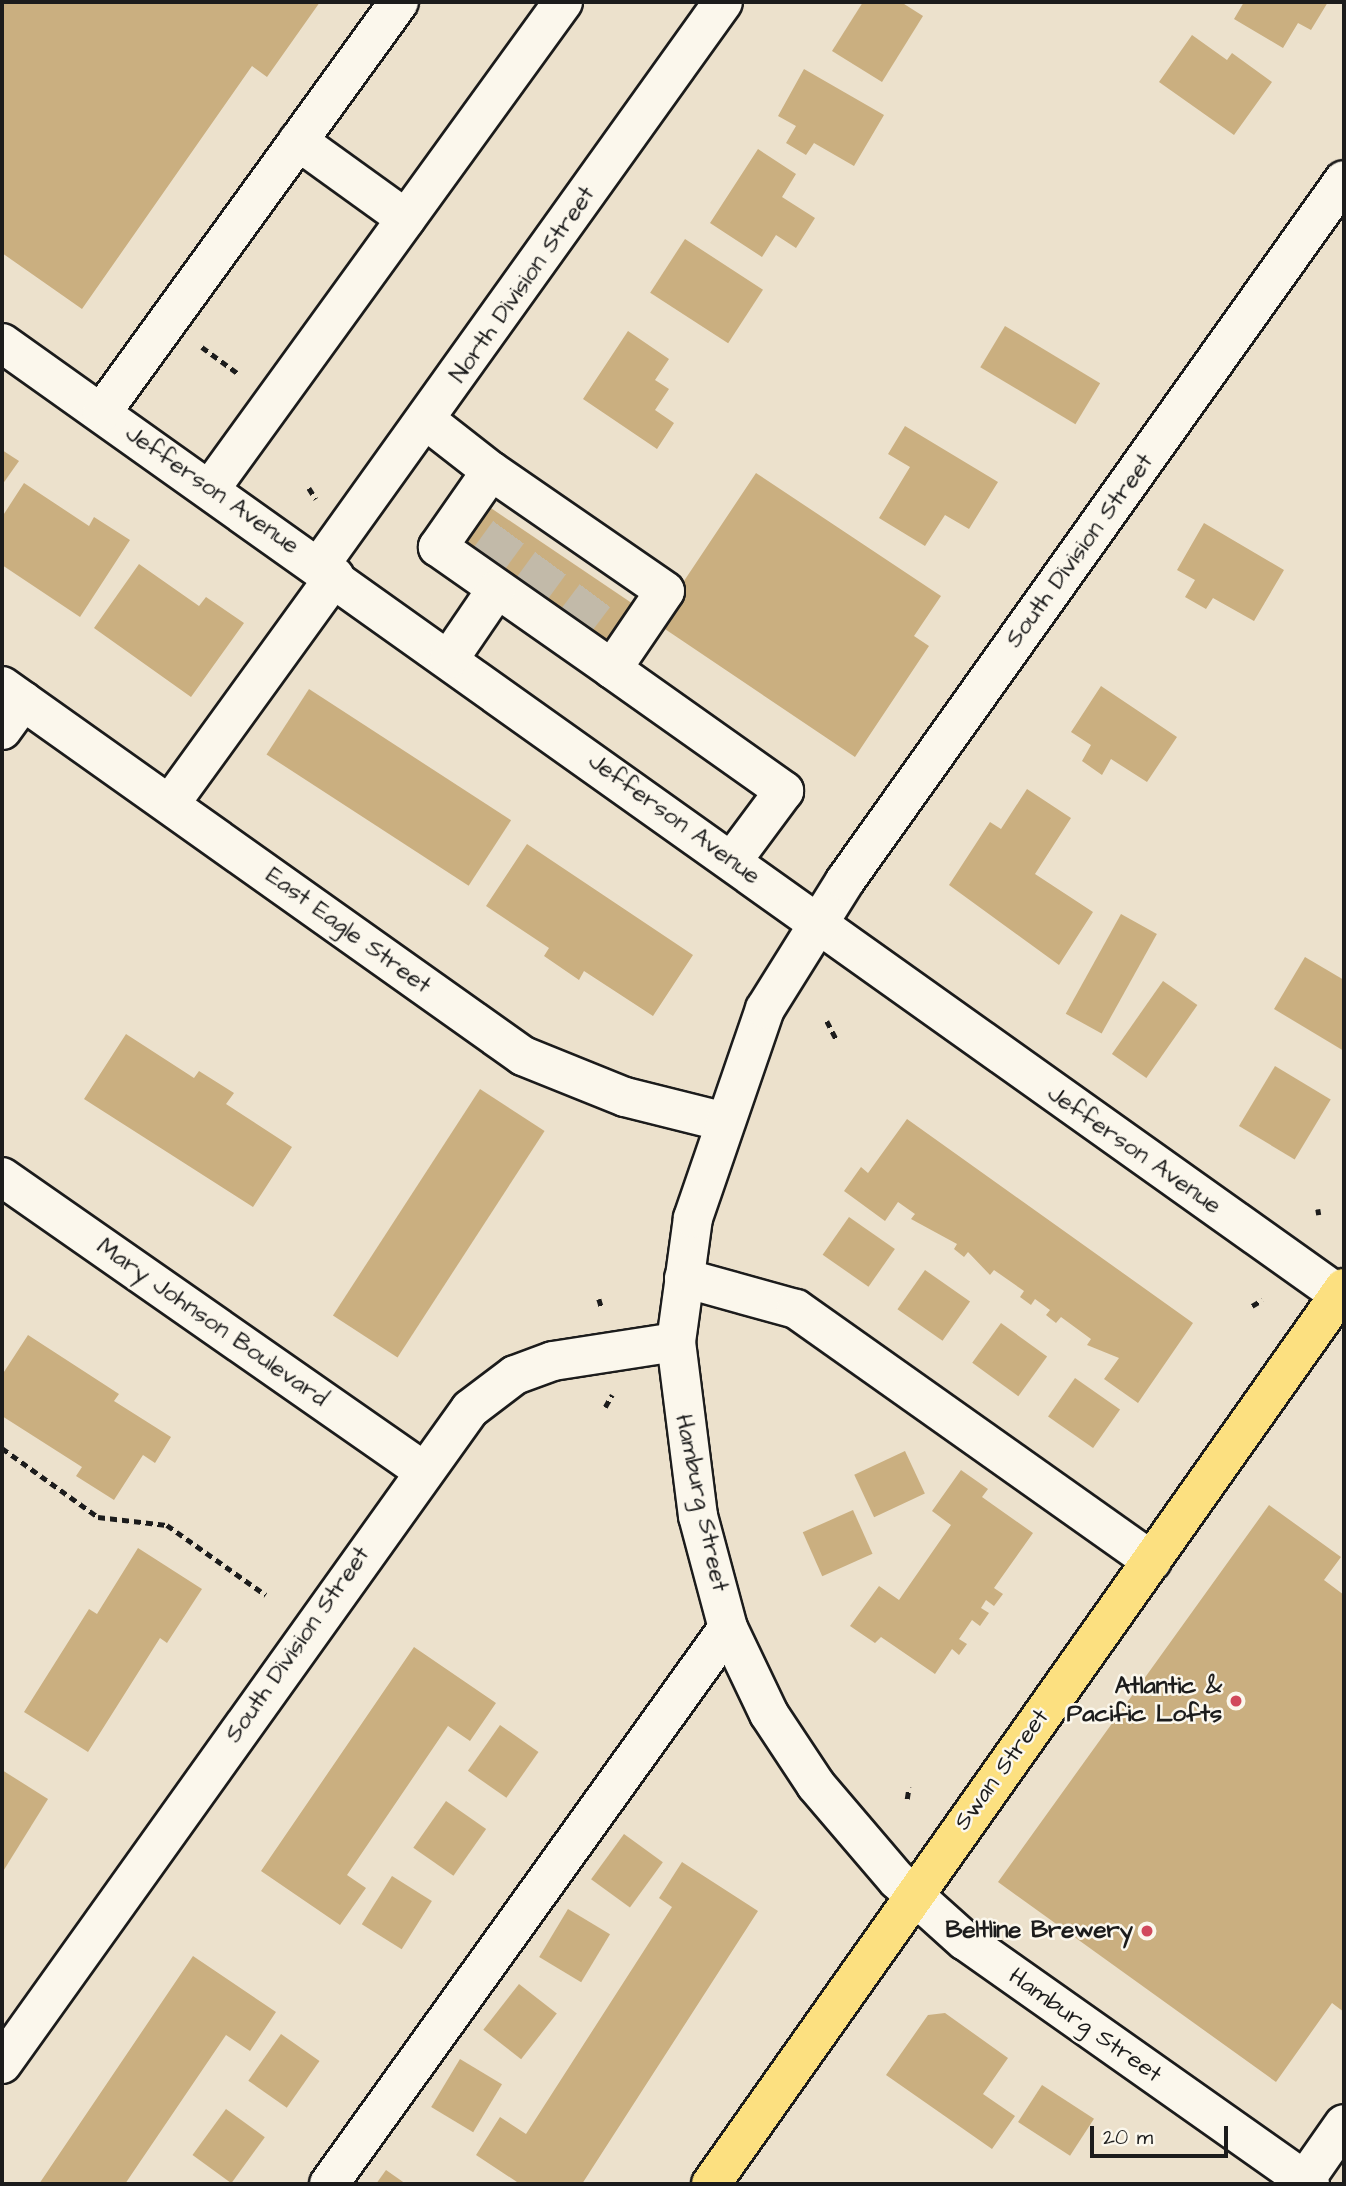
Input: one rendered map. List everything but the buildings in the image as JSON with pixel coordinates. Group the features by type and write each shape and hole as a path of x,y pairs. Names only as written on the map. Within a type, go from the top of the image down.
{"main road":[{"name":"Swan Street","path":"711,2184 912,1896 1343,1294"}],"street":[{"path":"102,412 399,2"},
{"path":"211,488 563,2"},
{"name":"North Division Street","path":"170,804 427,421 723,2"},
{"path":"298,141 406,219"},
{"name":"South Division Street","path":"817,923 1344,180"},
{"name":"Jefferson Avenue","path":"2,342 1343,1294"},
{"path":"427,421 491,471 524,511 612,573 665,591 612,669"},
{"path":"491,471 438,547 568,631 612,669 784,791 732,861"},
{"path":"449,659 501,586"},
{"name":"East Eagle Street","path":"9,706 170,804 523,1056 625,1097 721,1121"},
{"name":"Hamburg Street","path":"817,923 765,1009 721,1121 693,1218 684,1278 676,1342 698,1516 728,1628 769,1714 816,1786 912,1896 965,1941 1306,2183"},
{"name":"Mary Johnson Boulevard","path":"2,1177 422,1470"},
{"path":"684,1278 796,1308 1152,1561"},
{"name":"South Division Street","path":"2,2064 422,1470 471,1409 515,1375 553,1360 676,1342"},
{"path":"329,2184 728,1628"},
{"path":"1306,2183 1344,2124"}],"path":[{"path":"189,338 249,382"},
{"path":"828,1021 837,1041"},
{"path":"599,1299 603,1313"},
{"path":"1252,1306 1262,1300"},
{"path":"2,1448 98,1517 167,1525 266,1595"},
{"path":"908,1799 909,1787"}],"tunnel":[{"path":"486,563 516,522"},
{"path":"528,594 558,553"},
{"path":"572,626 603,585"}],"place":[{"name":"Atlantic & Pacific Lofts","path":"1236,1701"},
{"name":"Beltline Brewery","path":"1147,1931"}]}
